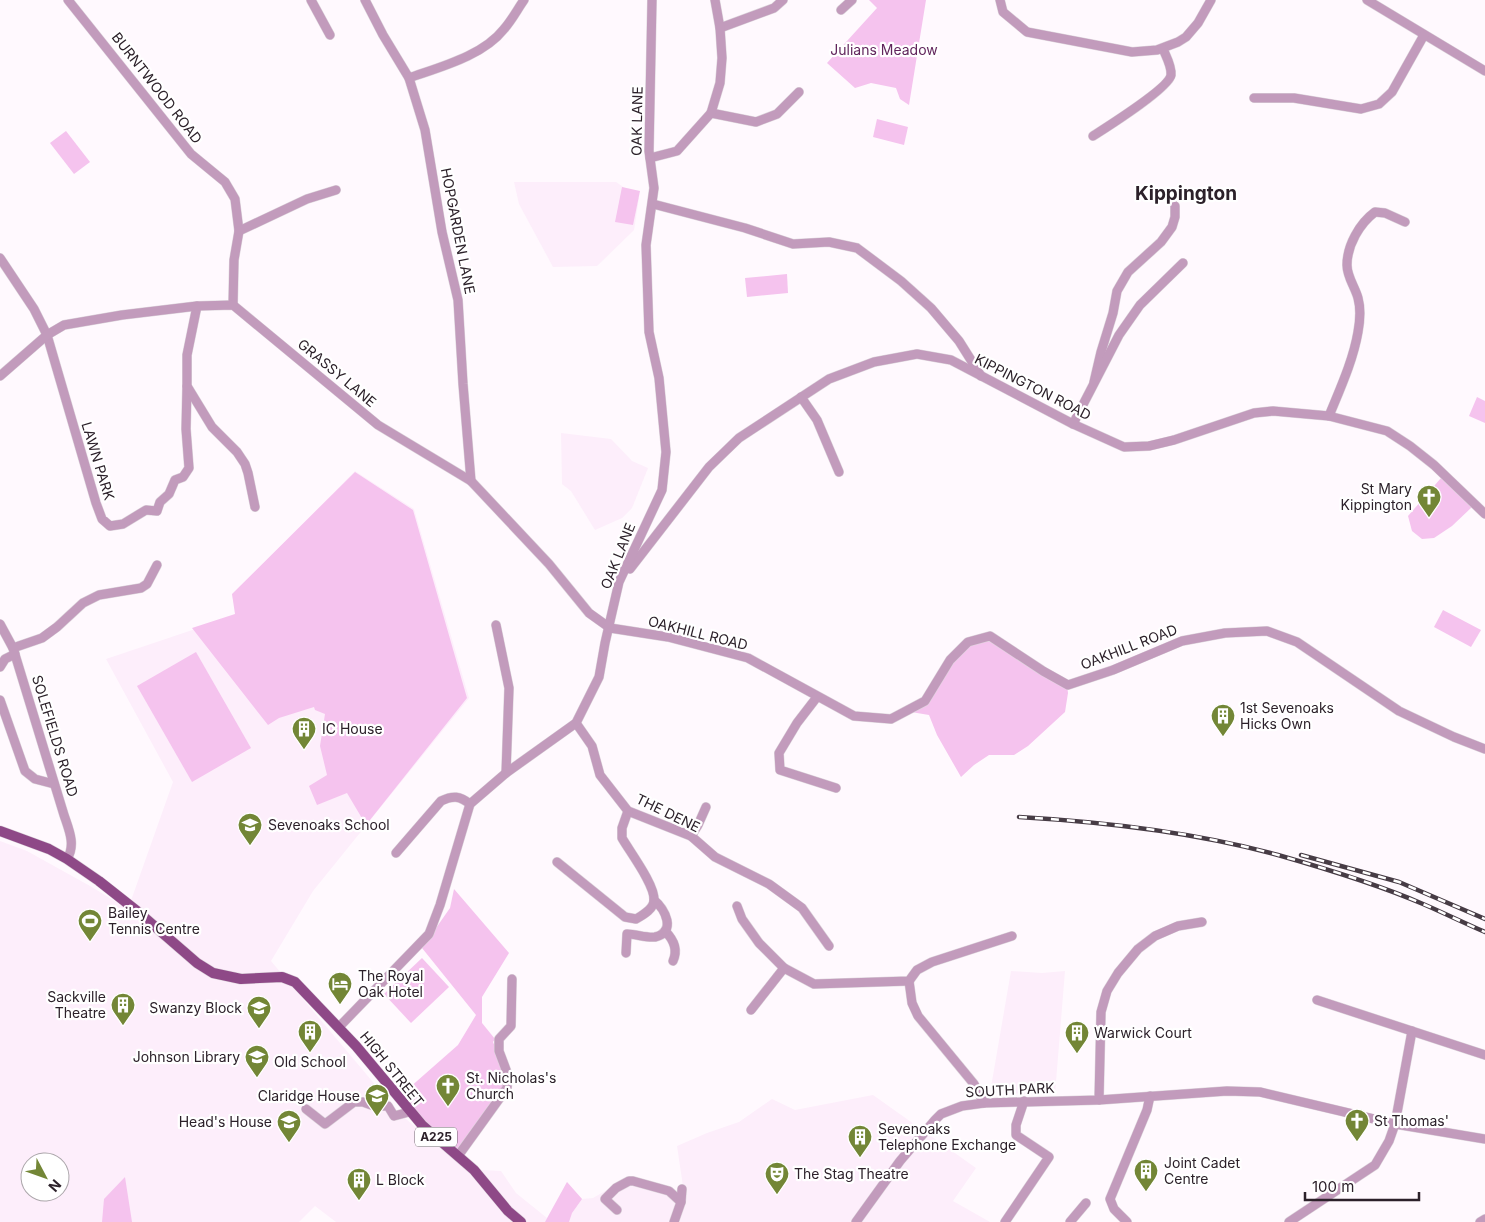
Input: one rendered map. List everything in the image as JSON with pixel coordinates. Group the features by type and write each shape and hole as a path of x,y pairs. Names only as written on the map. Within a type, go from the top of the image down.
{"main road":[{"name":"A225","path":"0,831 49,849 67,859"},
{"name":"HIGH STREET","path":"67,859 137,910 197,963 213,973 241,979 282,977 292,980 300,986 359,1049 409,1112 474,1170 508,1211 521,1222"}],"street":[{"name":"BURNTWOOD ROAD","path":"68,0 191,154 225,182 235,199 239,231 234,260 233,305"},
{"path":"311,0 330,35"},
{"name":"HOPGARDEN LANE","path":"366,0 383,35 409,78 425,130 442,232 458,300 472,481"},
{"path":"409,78 466,57 493,40 504,30 524,0"},
{"name":"OAK LANE","path":"470,804 506,773 576,723 599,677 619,582 662,490 666,452 659,378 649,332 646,244 654,188 650,158 652,0"},
{"path":"650,158 677,151 711,113 720,83 722,58 720,28 715,0"},
{"path":"720,28 774,8 783,0"},
{"path":"842,10 852,0"},
{"path":"1000,0 1004,12 1027,32 1132,52 1163,49 1178,42 1198,23 1211,0"},
{"path":"1366,0 1485,71"},
{"path":"1254,98 1294,98 1361,109 1379,104 1392,92 1424,35"},
{"path":"1093,136 1154,94 1167,82 1171,72 1163,49"},
{"path":"711,113 756,122 777,114 798,92"},
{"path":"239,231 307,198 336,190"},
{"path":"652,204 745,228 794,244 829,242 856,248 901,281 931,308 959,341 982,376"},
{"path":"1094,382 1100,352 1114,313 1117,291 1128,272 1161,242 1172,227 1175,217 1175,206"},
{"path":"1329,416 1348,370 1358,333 1360,313 1358,297 1347,266 1349,251 1364,220 1375,212 1385,213 1405,222"},
{"path":"0,258 34,309 47,335"},
{"path":"1072,424 1119,335 1140,305 1183,263"},
{"path":"0,376 47,335 64,325 197,306 233,305"},
{"name":"GRASSY LANE","path":"233,305 378,425 472,481 549,564 589,613 610,628"},
{"path":"197,306 187,355 187,386 212,427 237,452 245,464 255,507"},
{"name":"LAWN PARK","path":"47,335 96,503 102,519 110,526 123,524 146,510 157,511 160,502 169,494 175,480 183,477 189,468 186,429 187,386"},
{"name":"KIPPINGTON ROAD","path":"619,582 709,467 739,438 829,379 874,362 917,354 951,360 1072,424 1124,447 1149,446 1174,440 1254,413 1273,411 1329,416 1387,431 1434,465 1485,514"},
{"path":"801,397 817,420 839,472"},
{"path":"0,667 5,659 14,651 42,638 83,603 98,595 140,588 150,579 157,565"},
{"name":"SOLEFIELDS ROAD","path":"0,624 14,651 72,842 71,851 67,859"},
{"path":"496,624 509,688 506,773"},
{"name":"OAKHILL ROAD","path":"610,628 668,637 748,658 854,716 891,718 925,701 950,660 968,642 990,636 1042,671 1068,685 1113,670 1182,640 1225,633 1267,631 1297,642 1399,711 1454,737 1485,749"},
{"path":"817,697 796,723 780,753 780,770 836,788"},
{"path":"0,700 25,771 35,779 54,784"},
{"name":"THE DENE","path":"576,723 592,746 600,775 628,810 691,836 709,854 769,884 797,903 806,912 829,946"},
{"path":"339,1027 429,934 440,905 470,804 458,796 450,796 441,801 396,853"},
{"path":"557,862 625,917 636,919 646,913 654,900 651,886 622,838 622,828 628,810"},
{"path":"691,836 707,814"},
{"path":"565,869 572,860"},
{"path":"626,952 627,934 651,937 660,935 664,931 668,921 666,914 654,900"},
{"path":"737,906 742,919 759,944 784,968 814,984 909,981"},
{"path":"1099,1100 1101,1012 1107,991 1118,973 1138,949 1155,936 1178,926 1202,922"},
{"path":"664,931 674,943 675,950 672,962"},
{"path":"984,1103 974,1084 918,1016 912,1003 909,981 917,970 932,962 1012,936"},
{"path":"751,1010 784,968"},
{"path":"458,1156 507,1088 508,1075 498,1051 499,1040 511,1026 512,979"},
{"path":"1318,1000 1485,1055"},
{"path":"1289,1222 1375,1165 1389,1142 1395,1124 1412,1031"},
{"name":"SOUTH PARK","path":"856,1222 900,1162 941,1114 962,1106 984,1103 1099,1100 1227,1091 1260,1092 1395,1124 1485,1139"},
{"path":"1128,1222 1114,1209 1110,1198 1147,1110 1150,1096"},
{"path":"1005,1222 1049,1157 1016,1136 1016,1125 1024,1101"},
{"path":"306,1109 325,1124 354,1102 363,1102 374,1106 388,1106 394,1116 409,1112"},
{"path":"617,1210 605,1199 616,1188 629,1181 669,1191 681,1202"},
{"path":"674,1222 681,1202 682,1189"},
{"path":"1070,1222 1086,1203"},
{"path":"1480,1222 1485,1219"}],"shaded area":[{"path":"514,182 616,182 639,198 634,230 597,266 553,267 519,204"},
{"path":"561,433 611,439 632,461 648,468 632,508 622,518 595,530 571,491 562,484"},
{"name":"Sevenoaks School","path":"355,471 414,509 469,698 313,891 271,961 399,1113 465,1169 501,1171 516,1193 547,1218 567,1182 582,1199 593,1198 624,1180 684,1193 677,1146 739,1122 772,1099 795,1110 873,1095 976,1168 953,1201 990,1222 336,1222 315,1206 299,1222 0,1222 0,841 27,851 128,909 173,782 106,659 237,615 232,595"},
{"path":"1011,971 1042,973 1065,971 1055,1094 990,1093"}],"green space":[{"name":"Julians Meadow","path":"869,0 926,0 909,105 900,99 896,88 871,83 855,88 827,63 877,8"},
{"path":"877,119 908,127 904,145 873,137"},
{"path":"66,131 90,162 74,174 50,143"},
{"path":"622,187 640,191 633,225 615,222"},
{"path":"787,274 788,293 747,297 745,278"},
{"path":"1477,397 1485,401 1485,423 1469,416"},
{"path":"355,472 413,510 467,698 366,825 347,793 317,805 309,786 327,775 320,746 325,714 315,710 314,707 279,718 268,725 192,628 235,614 232,594"},
{"path":"1441,478 1472,507 1452,526 1434,538 1422,539 1412,531 1408,516"},
{"path":"1443,610 1481,630 1471,647 1434,627"},
{"path":"990,637 1067,685 1068,693 1065,712 1028,746 1014,755 989,755 961,777 937,735 929,715 911,712 966,643"},
{"path":"196,652 251,748 192,782 137,686"},
{"path":"454,889 509,953 482,997 482,1023 495,1039 493,1042 507,1075 505,1087 458,1151 422,1122 400,1096 458,1045 476,1015 422,948 450,908"},
{"path":"422,958 449,987 411,1023 384,994"},
{"path":"125,1177 132,1222 102,1222 104,1199"},
{"path":"567,1182 582,1199 572,1213 569,1222 545,1222"}],"railway":[{"path":"1019,817 1150,829 1246,847 1370,883 1485,932"},
{"path":"1301,855 1399,882 1485,919"}],"place":[{"name":"St Mary Kippington","path":"1429,518"},
{"name":"1st Sevenoaks Hicks Own","path":"1223,737"},
{"name":"IC House","path":"304,750"},
{"name":"Sevenoaks School","path":"250,846"},
{"name":"Bailey Tennis Centre","path":"90,942"},
{"name":"The Royal Oak Hotel","path":"340,1005"},
{"name":"Sackville Theatre","path":"123,1026"},
{"name":"Swanzy Block","path":"259,1029"},
{"name":"Old School","path":"310,1053"},
{"name":"Warwick Court","path":"1077,1054"},
{"name":"Johnson Library","path":"257,1078"},
{"name":"St. Nicholas's Church","path":"448,1107"},
{"name":"Claridge House","path":"377,1117"},
{"name":"St Thomas'","path":"1357,1142"},
{"name":"Head's House","path":"289,1143"},
{"name":"Sevenoaks Telephone Exchange","path":"860,1158"},
{"name":"Joint Cadet Centre","path":"1146,1192"},
{"name":"The Stag Theatre","path":"777,1195"},
{"name":"L Block","path":"359,1201"}],"district":[{"name":"Kippington","path":"1186,193"}]}
